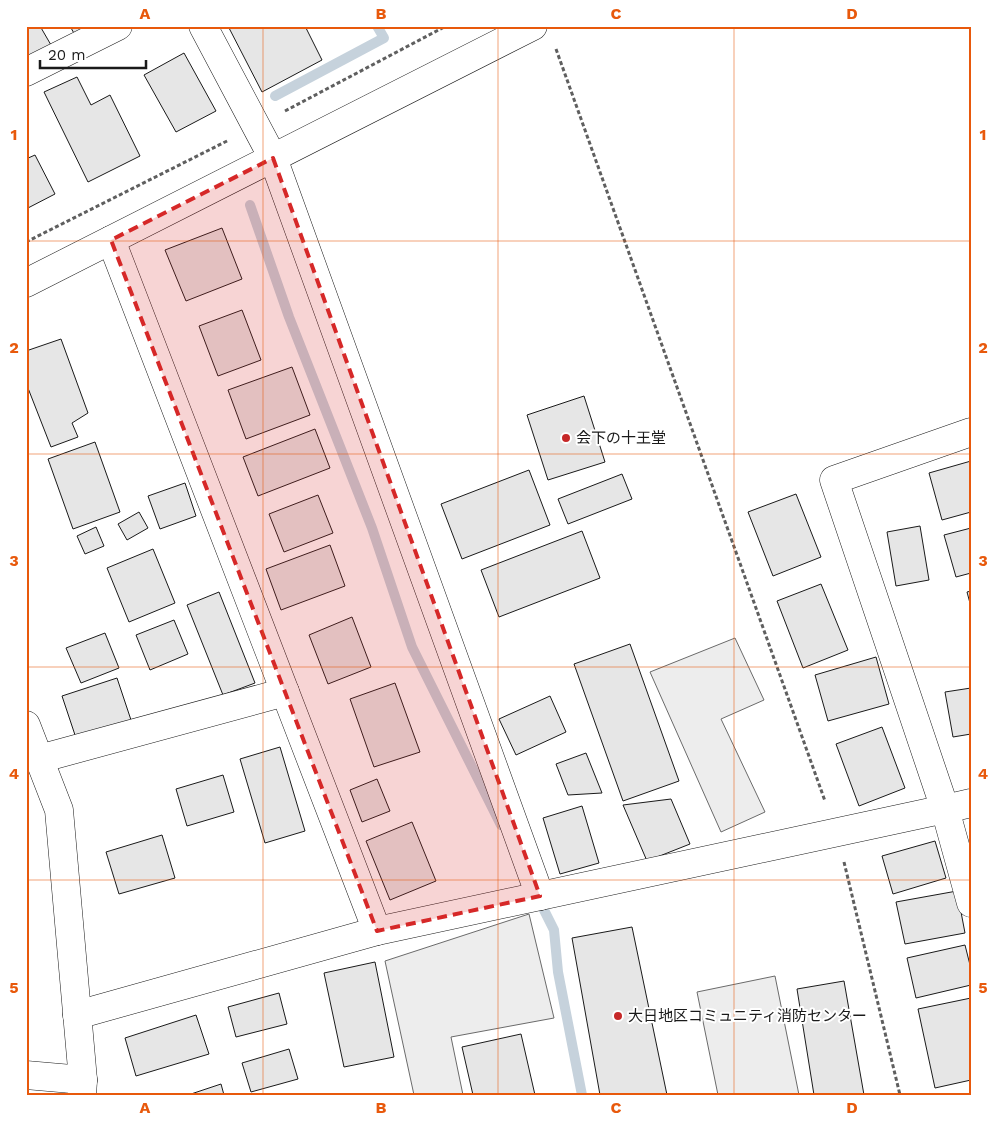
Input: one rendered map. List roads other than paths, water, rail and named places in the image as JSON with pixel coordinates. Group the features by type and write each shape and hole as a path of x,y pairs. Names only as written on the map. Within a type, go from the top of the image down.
{"street":[{"path":"26,72 118,26"},
{"path":"203,26 272,158 540,896"},
{"path":"26,283 533,26"},
{"path":"111,240 377,931"},
{"path":"971,432 834,480 958,806 971,903"},
{"path":"39,759 285,692"},
{"path":"26,725 59,810 82,1088 26,1075"},
{"path":"77,1015 377,931 958,806"}],"waterway":[{"path":"275,96 384,38 377,26"},
{"path":"250,205 289,317 372,528 412,647 501,825"},
{"path":"538,898 554,930 558,972 582,1095"}],"place":[{"name":"会下の十王堂","path":"566,438"},
{"name":"大日地区コミュニティ消防センター","path":"618,1016"}]}
